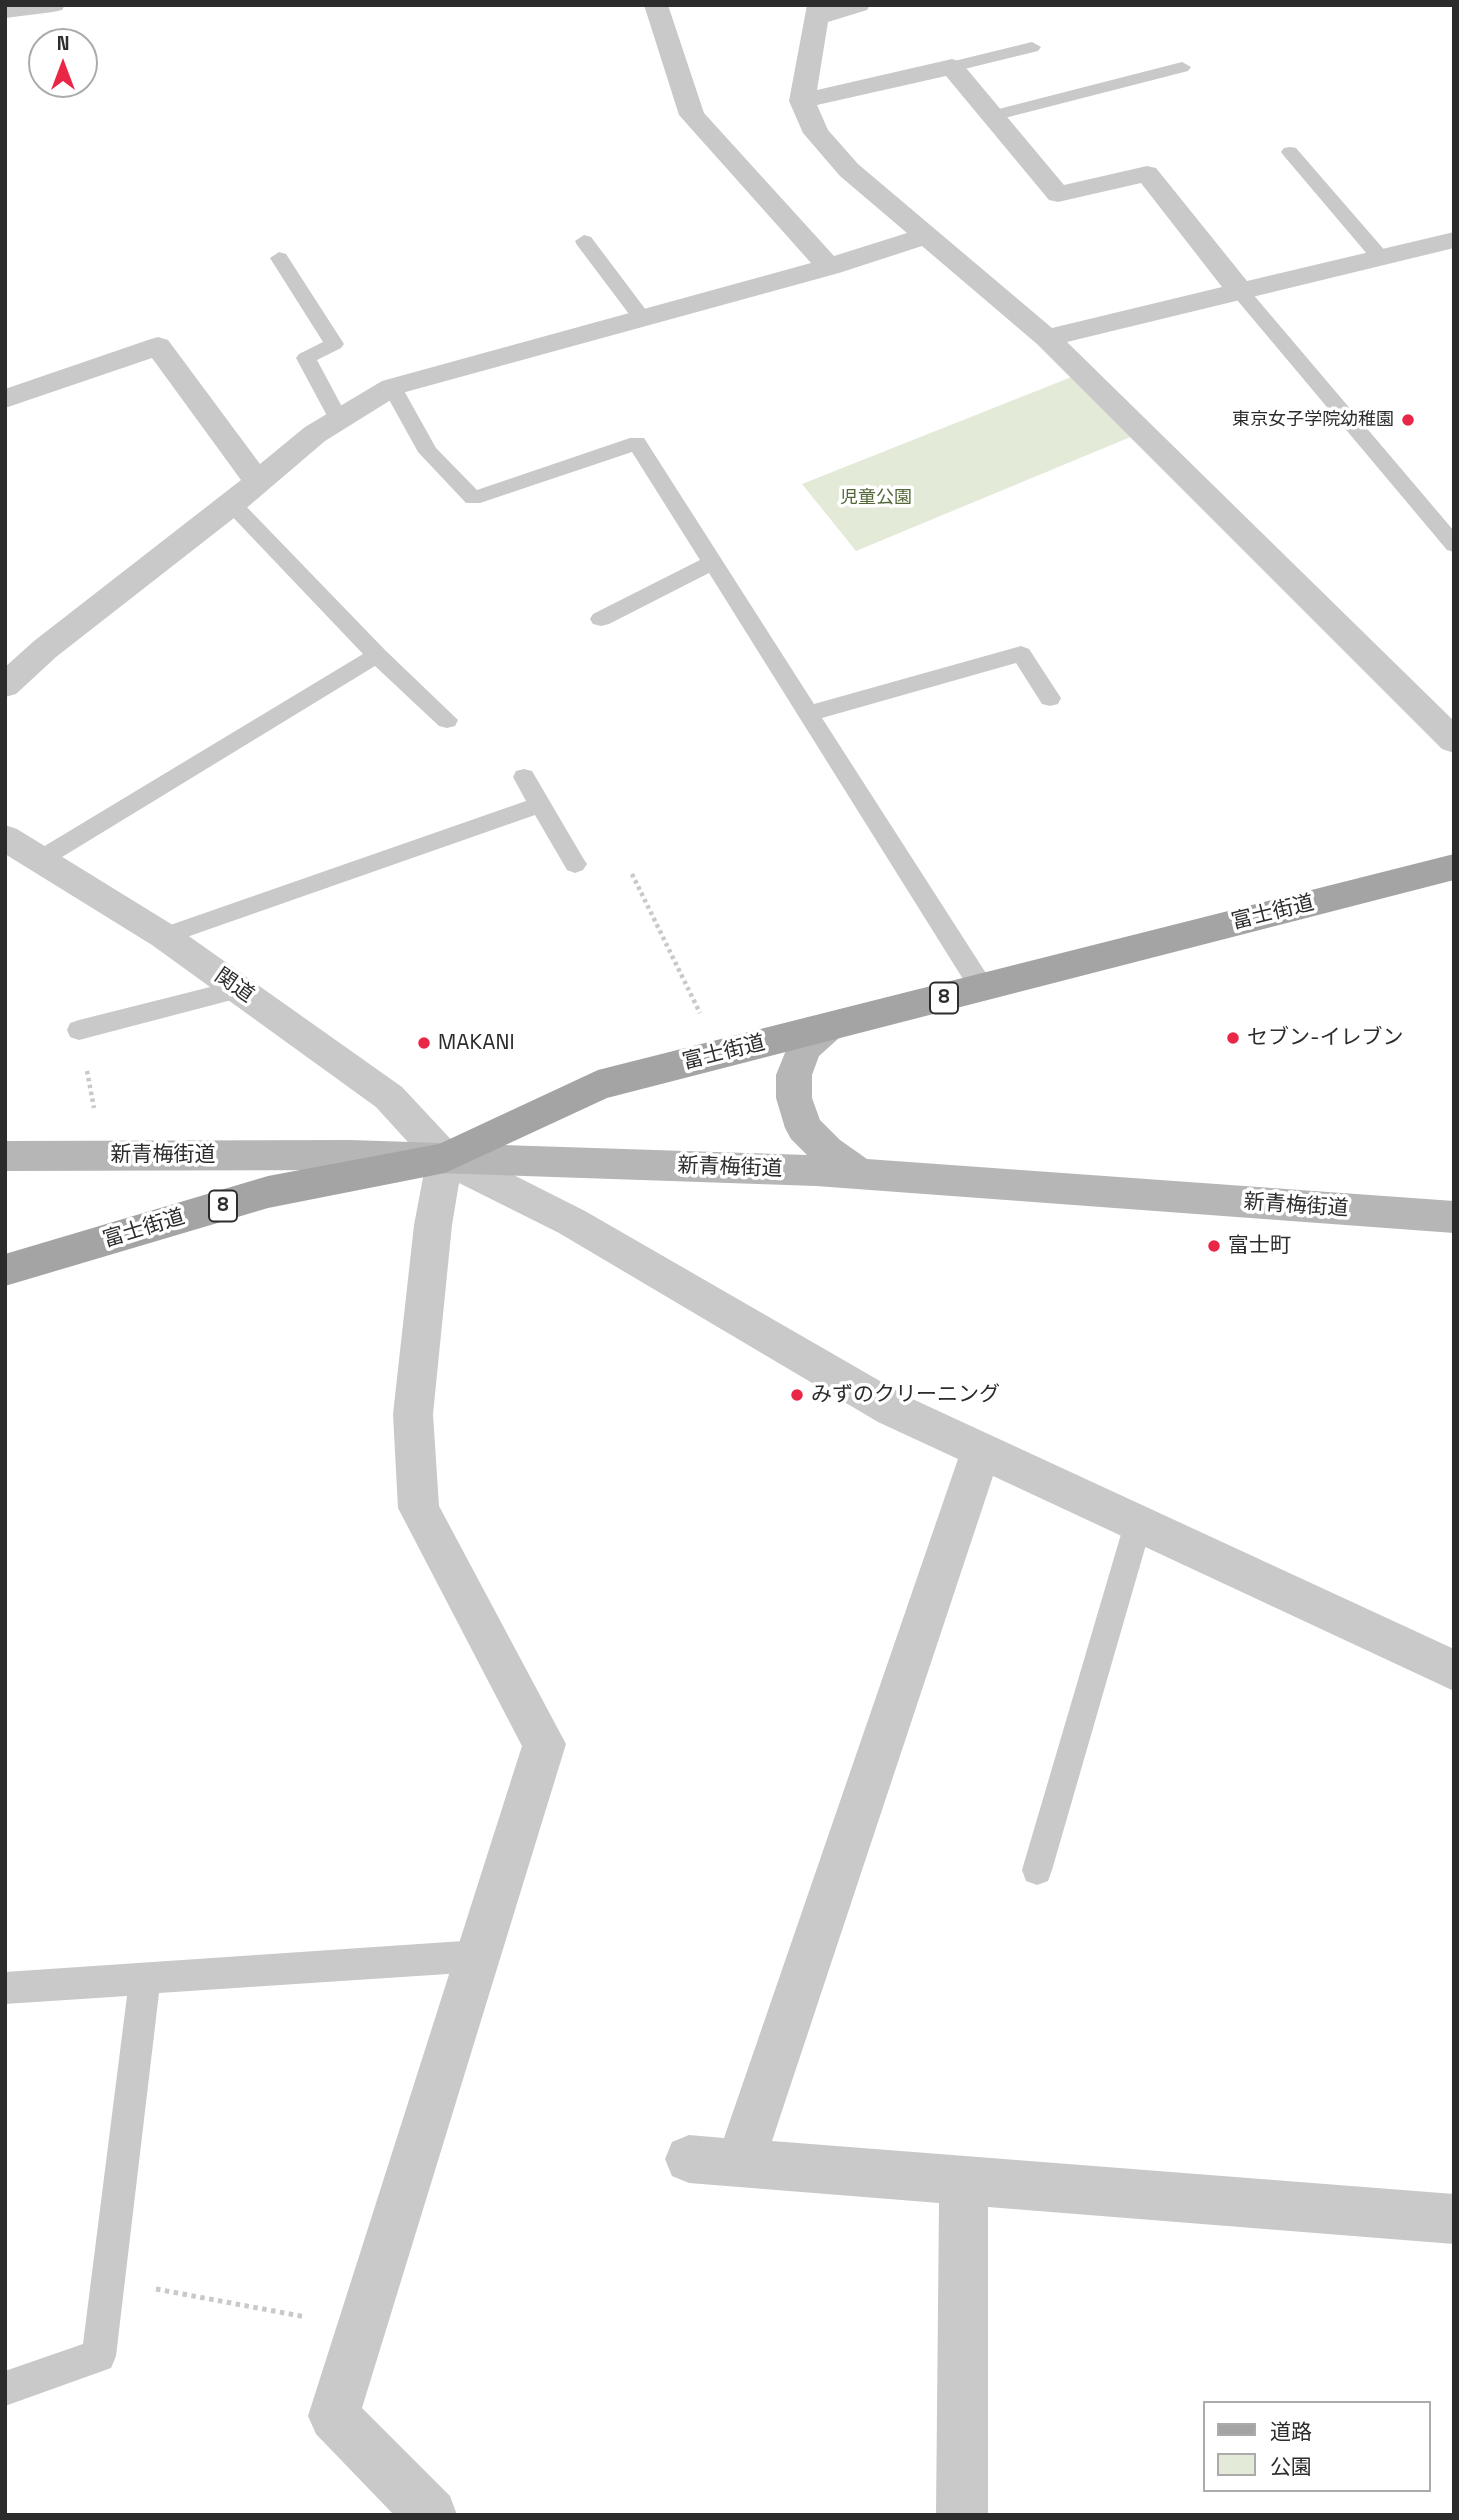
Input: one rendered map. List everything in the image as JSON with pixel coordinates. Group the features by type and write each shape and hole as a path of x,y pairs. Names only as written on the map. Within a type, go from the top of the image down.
{"main road":[{"name":"富士街道","path":"5,1270 268,1192 445,1158 598,1085 1454,867"},
{"path":"826,1028 804,1048 794,1075 794,1098 804,1128 827,1151 859,1174"},
{"name":"新青梅街道","path":"5,1156 350,1154 859,1174 1454,1217"}],"street":[{"path":"5,11 53,5"},
{"path":"656,5 692,115 829,267"},
{"path":"859,5 818,12 802,101 816,133 849,170 924,237 1046,338 1454,741"},
{"path":"802,101 952,68 1058,194 1147,174 1239,290"},
{"path":"5,686 45,649 232,504 315,434 392,387 829,267 924,237"},
{"path":"1046,338 1454,240"},
{"path":"5,399 158,346 258,482"},
{"name":"関道","path":"5,838 164,936 389,1097 445,1158"},
{"path":"431,2515 334,2416 544,1744 419,1508 413,1414 433,1226 445,1158 572,1222 892,1409 1454,1671"},
{"path":"740,2163 981,1450"},
{"path":"689,2159 1454,2219"},
{"path":"962,2515 964,2179"}],"lane":[{"path":"952,68 1032,47"},
{"path":"992,116 1182,67"},
{"path":"1290,152 1380,257"},
{"path":"584,241 642,318"},
{"path":"279,258 334,344 306,358 339,420"},
{"path":"1239,290 1454,545"},
{"path":"392,387 428,452 473,498 636,443 982,988"},
{"path":"232,504 377,655 447,720"},
{"path":"601,619 712,563"},
{"path":"807,714 1021,654 1050,698"},
{"path":"41,859 377,655"},
{"path":"524,777 575,864"},
{"path":"164,936 539,805"},
{"path":"79,1030 238,989"},
{"path":"1037,1870 1138,1524"},
{"path":"5,1988 478,1955"},
{"path":"5,2389 99,2357 145,1979"}],"path":[{"path":"632,874 720,1055"},
{"path":"108,2280 362,2327"}],"green space":[{"name":"児童公園","path":"1074,376 1133,436 856,551 802,484"}],"place":[{"name":"東京女子学院幼稚園","path":"1408,420"},
{"name":"セブン-イレブン","path":"1233,1038"},
{"name":"MAKANI","path":"424,1043"},
{"name":"富士町","path":"1214,1246"},
{"name":"みずのクリーニング","path":"797,1395"}]}
